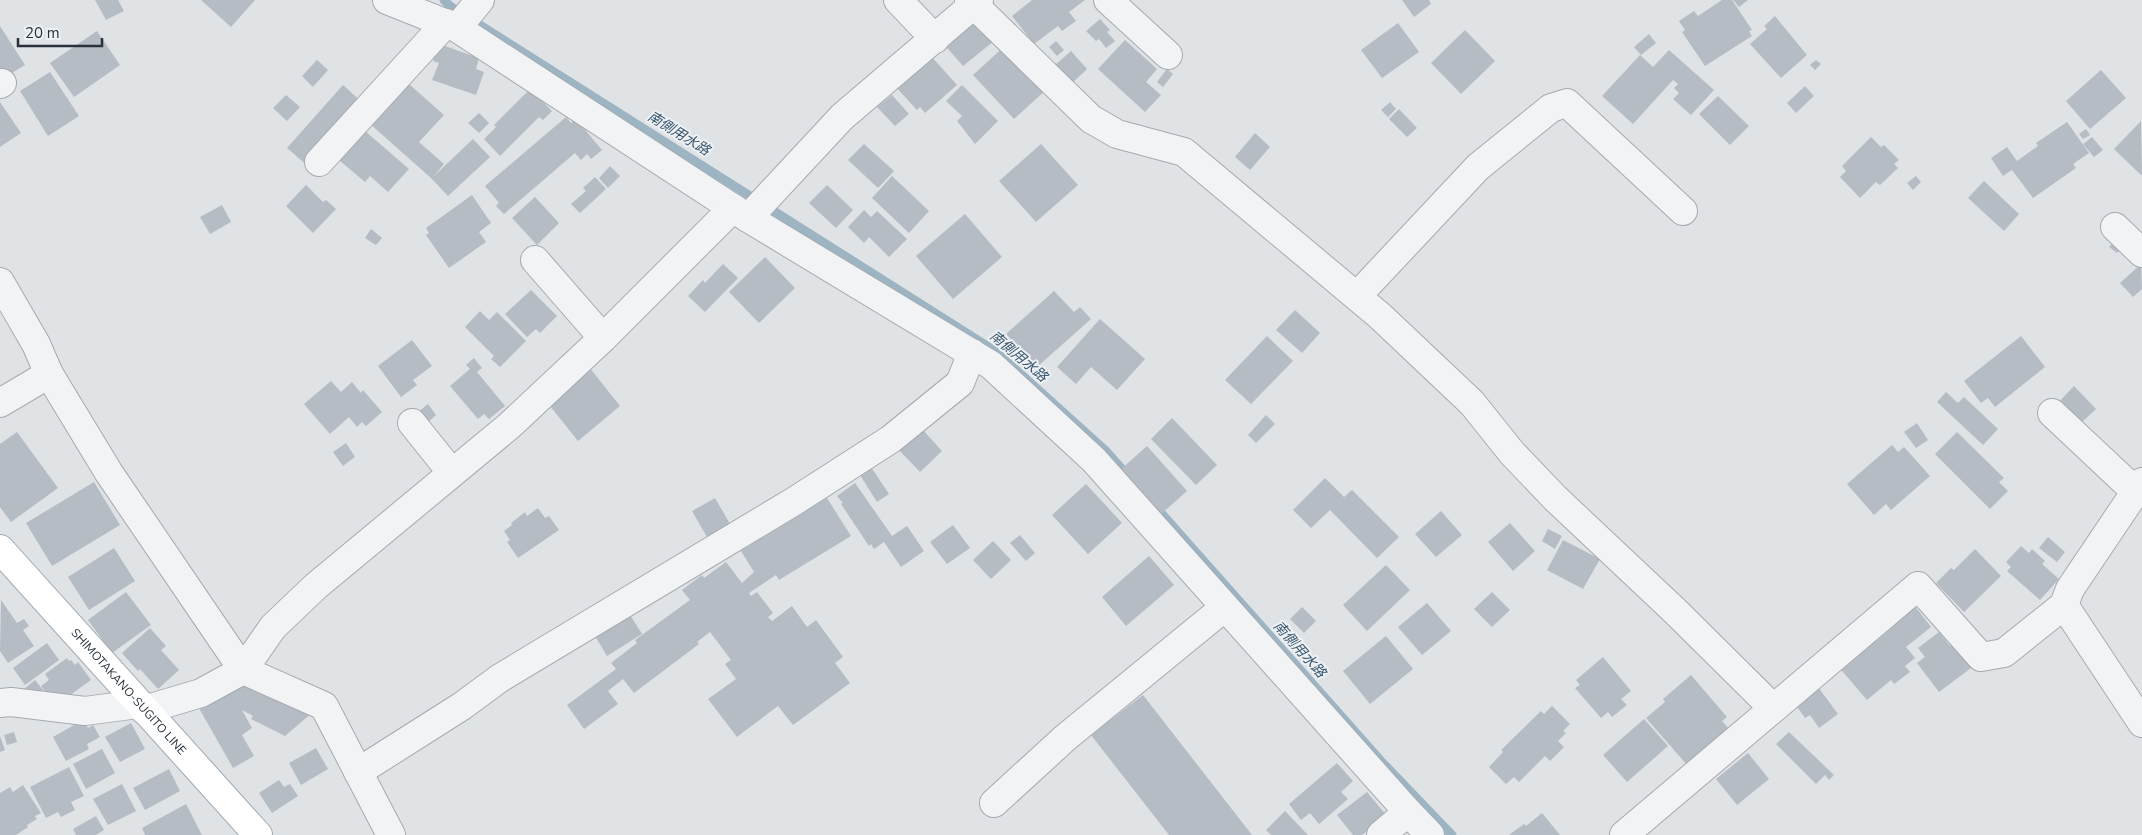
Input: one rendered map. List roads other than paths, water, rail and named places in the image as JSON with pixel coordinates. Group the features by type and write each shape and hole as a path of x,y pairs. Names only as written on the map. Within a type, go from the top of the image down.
{"main road":[{"name":"SHIMOTAKANO-SUGITO LINE","path":"0,549 258,835"}],"street":[{"path":"387,0 452,25 740,213 991,364 1094,460 1430,835"},
{"path":"319,162 452,25 480,0"},
{"path":"898,0 935,39"},
{"path":"1108,0 1168,55"},
{"path":"0,703 11,702 85,711 141,707 201,693 244,670 273,627 309,593 509,426 842,117 935,39 974,1 1091,119 1117,134 1184,152 1357,296 1472,403 1512,453 1555,498 1674,610 1773,708"},
{"path":"1357,296 1478,167 1552,108 1566,103 1683,211"},
{"path":"2115,227 2142,253"},
{"path":"535,260 603,338"},
{"path":"0,282 36,344 49,374 109,473 244,670 324,706 391,835"},
{"path":"358,772 462,706 500,678 794,502 891,439 960,383 972,353"},
{"path":"0,403 49,374"},
{"path":"1624,835 1918,586 1982,657 2004,653 2064,605 2070,589 2138,487 2052,413"},
{"path":"412,423 452,473"},
{"path":"2064,605 2132,688 2142,723"},
{"path":"994,803 1066,738 1225,607"},
{"path":"1381,835 1408,812"}],"waterway":[{"name":"南側用水路","path":"444,0 450,6 995,351 1105,450 1129,477"},
{"name":"南側用水路","path":"1154,505 1381,761 1452,835"}]}
